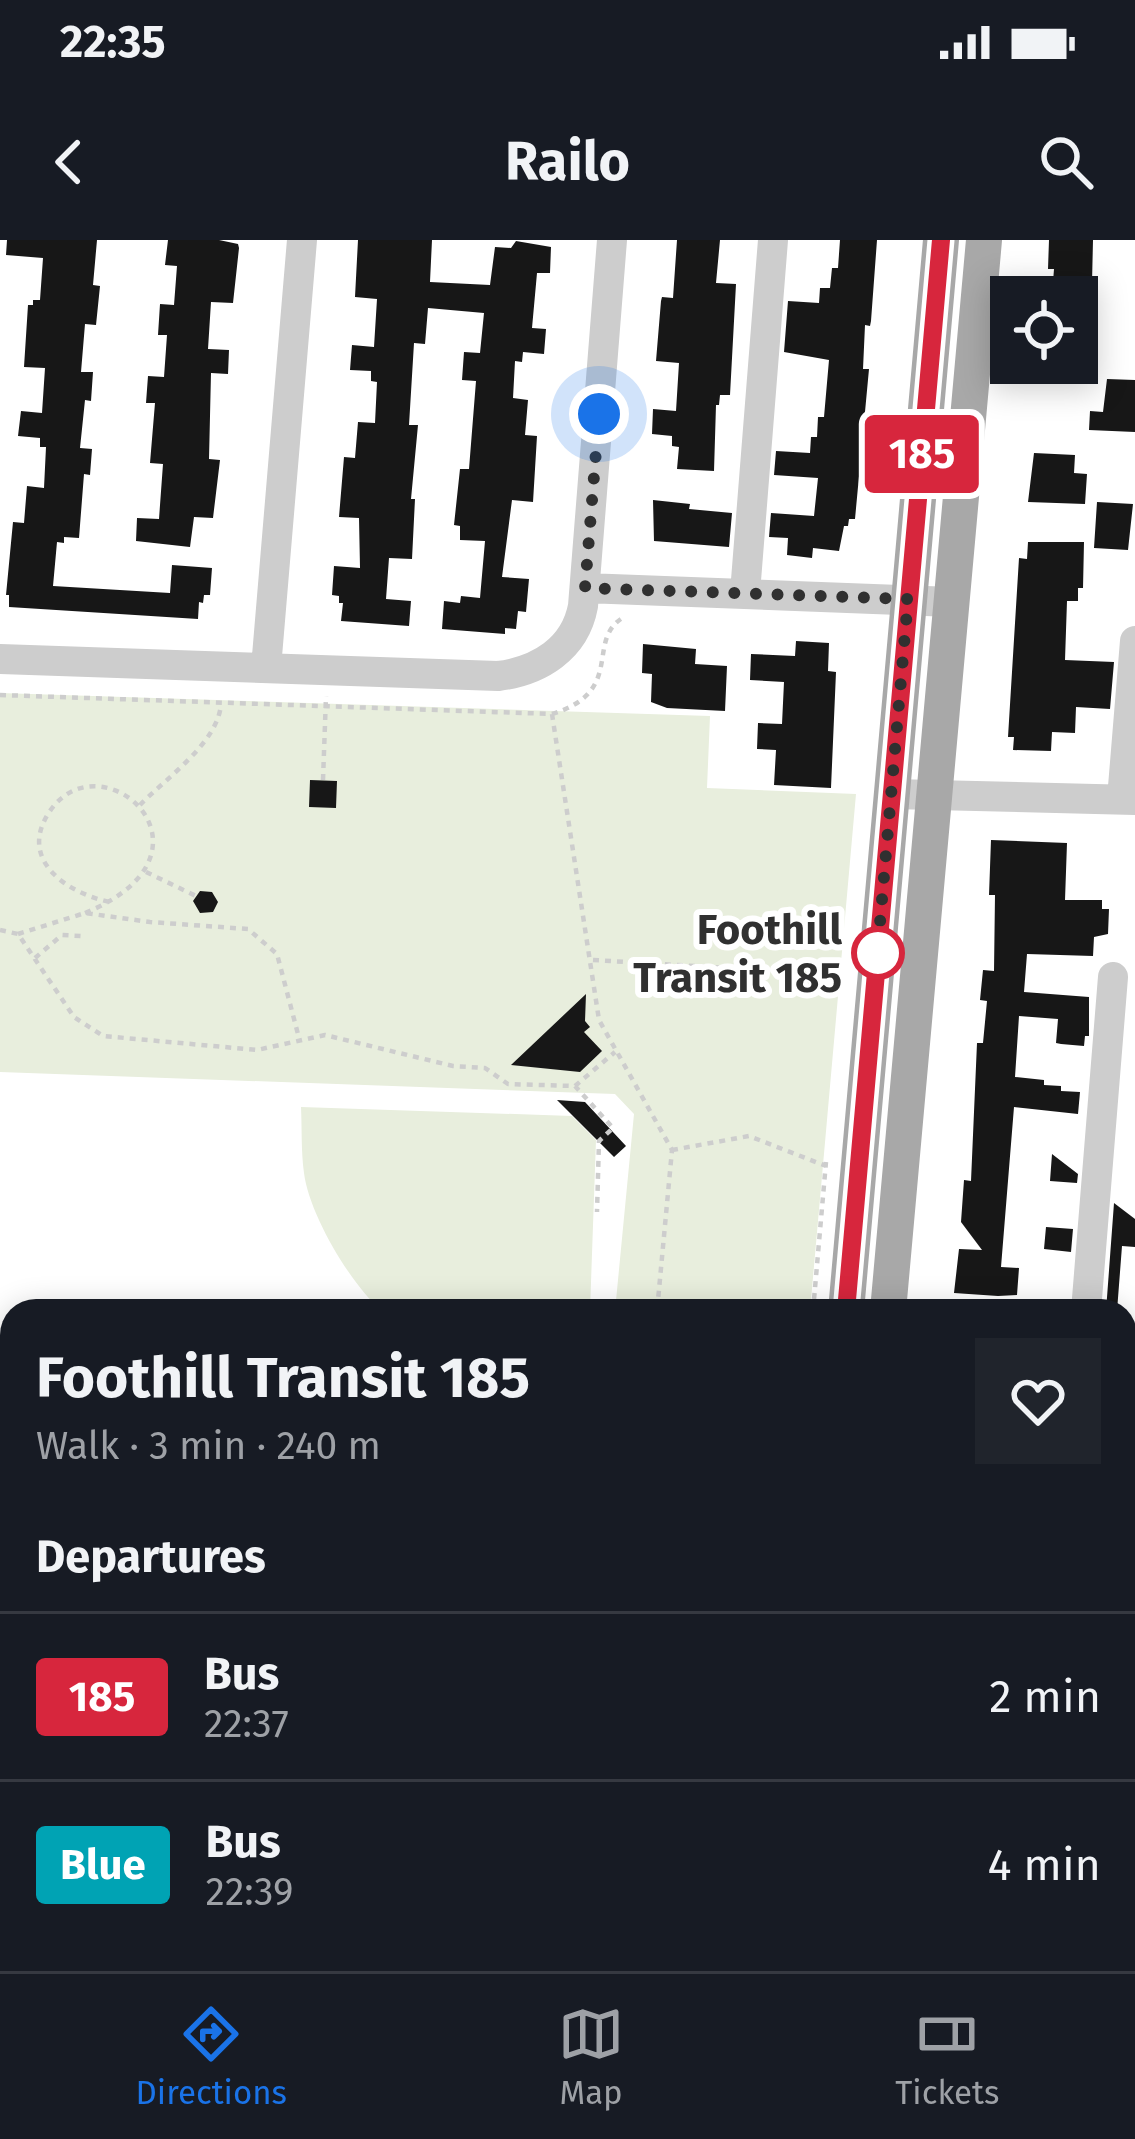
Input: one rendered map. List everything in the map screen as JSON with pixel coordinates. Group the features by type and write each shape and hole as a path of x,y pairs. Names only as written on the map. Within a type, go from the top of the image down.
{"main road":[{"path":"847,1299 941,240"},
{"path":"889,1299 984,240"}],"street":[{"path":"266,668 302,240"},
{"path":"0,659 497,676 529,669 555,655 574,634 585,588 612,240"},
{"path":"745,593 773,240"},
{"path":"585,588 952,602"},
{"path":"892,794 1128,800 1135,641"},
{"path":"1087,1299 1113,976"}],"path":[{"path":"0,695 552,714 576,705 594,688 603,668 608,632 614,623 633,616"},
{"path":"322,780 328,670"},
{"path":"140,805 205,739 218,718 220,703"},
{"path":"552,714 599,1020 672,1150 658,1299"},
{"path":"0,930 18,934 85,913 110,902 146,872 152,827 140,805 112,790 86,788 60,800 40,831 43,858 62,884 81,896 110,902"},
{"path":"146,872 196,896"},
{"path":"85,913 248,929 277,955 299,1039"},
{"path":"18,934 74,1017 103,1036 257,1050 325,1035 452,1066 485,1068 508,1084 574,1086 615,1052"},
{"path":"35,958 62,935 81,936"},
{"path":"593,960 844,974 845,957"},
{"path":"574,1086 613,1128 599,1141 597,1212"},
{"path":"672,1150 749,1136 826,1166"},
{"path":"814,1299 828,1145"}],"green space":[{"path":"0,693 710,716 707,788 856,794 811,1299 616,1299 634,1114 615,1094 0,1072"},
{"path":"301,1107 572,1116 596,1140 590,1299 370,1299 323,1228 304,1173"}],"building":[{"path":"7,240 97,240 96,325 85,324 81,372 93,372 80,448 92,449 90,475 84,474 79,538 64,537 64,543 57,542 53,586 170,593 172,565 212,568 210,595 199,602 198,619 9,607 13,522 24,523 27,486 44,488 46,447 40,447 40,438 18,436 21,411 42,413 45,368 24,367 28,305 40,300 43,258 6,255"},
{"path":"168,240 219,240 239,248 233,303 211,302 208,349 229,350 228,374 211,373 209,459 220,460 213,518 194,517 190,547 136,541 137,518 159,519 163,464 150,463 155,403 146,403 148,376 164,377 167,335 158,335 160,304 174,305 177,266 165,265"},
{"path":"358,240 432,240 430,282 490,285 495,247 511,248 516,241 551,247 550,273 537,273 532,328 546,329 544,354 523,352 522,362 515,361 513,398 528,400 525,435 537,436 533,502 512,500 502,577 529,579 526,612 518,611 516,629 505,628 505,634 442,629 444,601 480,598 485,541 460,540 460,526 454,525 460,469 469,469 476,381 462,380 464,352 480,353 484,313 428,308 425,344 414,343 409,425 418,425 411,499 415,499 412,559 389,558 386,599 411,601 409,626 341,621 343,603 332,595 334,566 360,568 359,518 339,517 344,457 355,458 358,422 375,423 377,382 371,381 371,371 350,370 352,345 374,347 377,299 355,297"},
{"path":"677,240 720,240 716,283 736,284 730,395 720,395 716,405 714,471 677,469 679,447 672,446 672,436 652,434 653,409 676,411 679,363 656,361 662,297 673,298"},
{"path":"840,240 877,240 871,321 870,326 865,325 863,369 869,369 855,519 844,526 839,551 813,548 812,558 787,555 788,538 769,537 771,513 814,516 818,478 774,475 776,451 810,453 818,417 824,417 829,360 784,352 788,301 819,303 820,288 830,288 832,268 838,268"},
{"path":"1049,240 1093,240 1092,276 1053,276 1054,269 1048,269"},
{"path":"1107,379 1135,380 1135,432 1089,430 1090,411 1103,412"},
{"path":"1034,453 1075,455 1074,473 1087,474 1085,504 1028,502"},
{"path":"653,500 732,513 729,547 654,541"},
{"path":"1097,502 1133,504 1128,550 1094,548"},
{"path":"1028,542 1084,542 1083,588 1078,588 1078,601 1067,601 1065,660 1114,662 1110,709 1076,707 1075,733 1052,732 1051,751 1013,750 1014,737 1008,737 1019,558 1027,559"},
{"path":"796,641 829,643 828,671 836,672 831,788 774,785 776,750 757,749 758,723 782,724 784,682 750,680 751,654 795,656"},
{"path":"643,644 696,649 695,664 727,666 725,711 667,708 651,702 652,674 642,673"},
{"path":"310,780 337,781 336,808 309,807"},
{"path":"991,840 1067,843 1065,900 1102,900 1102,909 1109,909 1108,934 1094,937 1093,956 1027,954 1024,992 1089,997 1089,1036 1084,1046 1056,1043 1058,1019 1019,1016 1015,1077 1080,1092 1078,1114 1014,1107 1001,1267 1019,1268 1017,1295 998,1296 954,1293 959,1249 982,1250 961,1222 964,1180 971,1181 977,1043 983,1043 987,1001 980,1000 983,970 994,971"},
{"path":"200,891 212,892 218,902 213,912 200,913 193,901"},
{"path":"586,994 585,1021 590,1027 584,1032 602,1051 580,1072 511,1065"},
{"path":"557,1100 585,1102 626,1146 614,1157"},
{"path":"1052,1154 1078,1174 1077,1183 1050,1181"},
{"path":"1114,1203 1135,1219 1135,1247 1122,1246 1118,1299 1107,1299"},
{"path":"1046,1227 1073,1229 1071,1252 1044,1249"}],"bus line":[{"name":"185","path":"847,1299 941,240"}],"place":[{"name":"Foothill Transit 185","path":"878,953"}],"route":[{"path":"599,414 585,588 908,599 876,969 878,953"}]}
